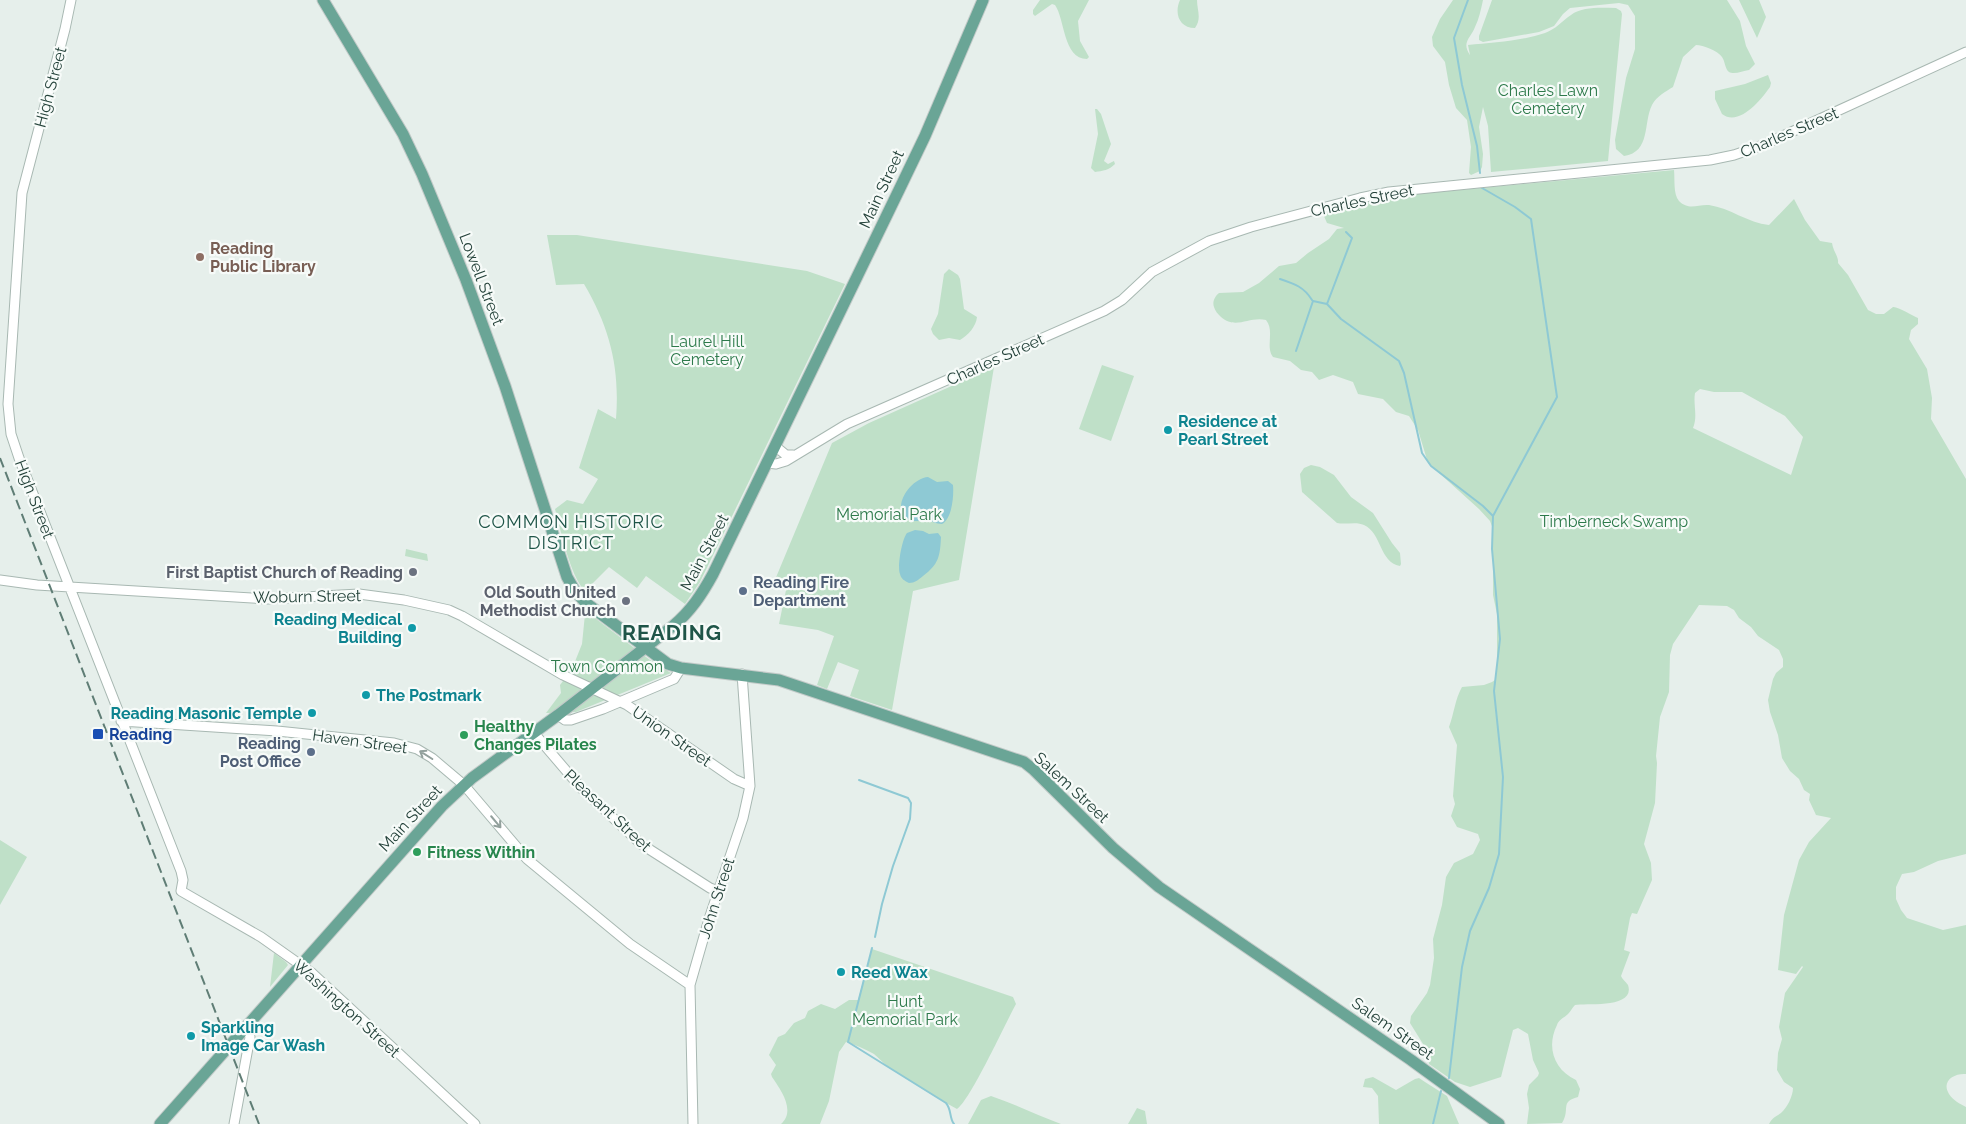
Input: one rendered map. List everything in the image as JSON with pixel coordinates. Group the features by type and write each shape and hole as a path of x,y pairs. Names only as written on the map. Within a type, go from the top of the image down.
{"main road":[{"name":"Lowell Street","path":"323,0 414,154 461,267 496,361 571,586"},
{"name":"Main Street","path":"160,1124 419,832 464,785 558,716 645,648 683,617 702,594 925,136 982,0"},
{"name":"Salem Street","path":"571,586 586,603 664,662 681,668 767,677 788,682 1024,762 1118,853 1159,887 1412,1060 1499,1124"}],"street":[{"name":"High Street","path":"72,0 22,193 8,399 10,425 16,452 182,873 181,891"},
{"name":"Charles Street","path":"767,463 776,464 859,418 1104,311 1122,300 1155,270 1220,237 1340,203 1389,192 1704,160 1734,155 1768,143 1966,52"},
{"path":"775,446 791,457"},
{"name":"Woburn Street","path":"0,580 30,585 274,599 359,594 404,600 455,612 558,672 592,689"},
{"path":"558,716 565,720 571,720 620,701 674,679 681,668"},
{"name":"John Street","path":"693,1124 690,985 718,891 743,818 750,786 742,674"},
{"name":"Union Street","path":"592,689 620,701 734,779 750,786"},
{"name":"Haven Street","path":"121,721 227,727 371,740 405,745 417,749 432,758 464,785 525,857 636,948 690,985"},
{"name":"Pleasant Street","path":"534,733 581,788 641,844 710,888 718,891"},
{"name":"Washington Street","path":"181,891 261,937 301,965 322,982 475,1124"},
{"path":"234,1124 249,1049 250,1037 247,1026"},
{"path":"236,1038 249,1049"}],"green space":[{"path":"1040,0 1089,0 1078,21 1080,41 1089,57 1087,59 1073,53 1055,5 1052,4 1035,16 1033,14 1033,10"},
{"path":"1180,0 1197,0 1199,17 1195,28 1185,25 1179,19 1178,5"},
{"name":"Charles Lawn Cemetery","path":"1453,0 1483,0 1478,21 1466,47 1470,55 1468,45 1536,36 1556,27 1581,10 1616,8 1621,11 1608,161 1491,172 1488,126 1483,107 1479,127 1483,154 1482,167 1480,171 1471,175 1469,173 1471,147 1467,120 1456,108 1445,62 1433,46 1432,37 1440,19"},
{"path":"1492,0 1727,0 1740,21 1746,46 1755,64 1749,70 1731,73 1728,71 1720,55 1710,49 1696,45 1683,57 1673,87 1659,97 1652,105 1645,136 1639,149 1624,156 1616,149 1615,140 1626,78 1635,49 1635,16 1628,5 1619,3 1570,8 1554,26 1539,32 1483,42 1479,40 1479,36"},
{"path":"1739,0 1759,0 1766,17 1757,38"},
{"path":"1768,75 1771,83 1770,87 1755,105 1742,115 1735,117 1722,114 1715,99 1715,91 1745,84"},
{"path":"1095,109 1101,114 1111,144 1104,161 1108,164 1114,161 1115,164 1106,170 1095,172 1091,168 1098,134"},
{"name":"Timberneck Swamp","path":"1674,170 1677,198 1686,206 1709,205 1761,224 1769,225 1794,199 1805,220 1820,241 1832,243 1838,263 1848,275 1868,310 1876,314 1884,314 1895,307 1918,318 1918,324 1911,330 1909,339 1927,369 1932,398 1931,419 1966,479 1966,854 1938,861 1914,872 1902,874 1896,887 1896,899 1907,918 1943,930 1966,925 1966,1074 1953,1076 1948,1082 1947,1089 1957,1102 1966,1107 1966,1124 1769,1124 1785,1108 1793,1091 1793,1088 1784,1082 1777,1070 1778,1053 1782,1039 1779,1027 1785,993 1803,967 1796,974 1778,970 1784,915 1799,860 1809,842 1831,818 1816,815 1809,800 1810,794 1804,790 1799,779 1790,771 1782,758 1778,735 1768,700 1773,679 1776,673 1783,667 1783,659 1779,650 1758,636 1751,627 1739,618 1734,610 1727,606 1699,605 1673,644 1670,655 1669,692 1660,717 1656,756 1655,803 1644,844 1651,863 1652,880 1637,914 1632,913 1630,918 1624,950 1630,952 1621,976 1628,985 1628,993 1625,998 1618,1001 1575,1005 1558,1023 1552,1041 1554,1057 1562,1070 1576,1080 1580,1089 1578,1097 1572,1099 1567,1104 1566,1114 1562,1123 1527,1124 1529,1108 1527,1094 1529,1085 1539,1073 1533,1060 1528,1034 1518,1028 1513,1030 1501,1077 1470,1087 1455,1082 1429,1064 1428,1052 1410,1023 1411,1016 1427,993 1430,985 1434,958 1433,939 1442,905 1446,877 1454,863 1473,854 1480,840 1478,834 1457,827 1451,816 1455,804 1453,796 1457,745 1449,727 1462,687 1484,685 1495,680 1497,667 1497,614 1493,595 1493,529 1490,521 1479,509 1428,463 1418,430 1409,416 1396,412 1383,399 1358,394 1353,382 1333,375 1319,380 1312,372 1301,370 1290,361 1273,357 1270,349 1270,329 1266,320 1260,319 1237,323 1227,321 1217,312 1213,303 1219,293 1243,292 1259,283 1279,266 1296,263 1329,239 1337,229 1344,228 1327,223 1323,214 1406,195","holes":["1700,389 1714,392 1742,392 1785,416 1803,437 1791,475 1693,428 1695,393"]},
{"name":"Laurel Hill Cemetery","path":"547,235 577,235 807,271 845,284 700,582 685,604 646,576 637,588 609,567 585,591 570,564 555,509 567,500 583,504 598,479 579,468 598,409 616,419 616,383 611,349 601,316 584,284 556,285"},
{"path":"949,269 958,275 960,279 964,309 977,317 971,330 960,340 949,338 939,340 931,329 938,314 944,274"},
{"path":"1102,365 1134,376 1111,441 1079,429"},
{"name":"Memorial Park","path":"994,367 959,580 913,591 892,710 850,696 859,670 838,662 827,689 817,685 834,636 818,630 779,624 786,590 772,587 832,443 869,423"},
{"path":"1311,465 1320,467 1334,475 1351,497 1373,513 1400,553 1400,566 1388,559 1370,529 1361,524 1337,523 1302,492 1300,474 1304,468"},
{"path":"406,549 427,554 428,561 405,556"},
{"name":"Town Common","path":"587,612 650,660 671,673 576,712 546,713 561,693 560,685 572,669 582,644 585,614"},
{"path":"0,840 27,857 0,905"},
{"name":"Hunt Memorial Park","path":"872,949 1013,997 1016,1004 978,1078 963,1103 957,1109 888,1067 874,1054 846,1042 839,1052 829,1101 820,1124 781,1124 787,1113 786,1100 772,1077 771,1074 776,1065 769,1055 778,1037 785,1034 794,1023 805,1018 808,1011 821,1004 835,1009 849,1000 858,1000"},
{"path":"274,953 288,965 270,987"},
{"path":"1373,1077 1396,1090 1419,1078 1447,1096 1459,1124 1379,1124 1378,1096 1372,1088 1363,1087 1365,1079"},
{"path":"991,1096 1061,1124 968,1124 981,1100"},
{"path":"1137,1108 1145,1111 1147,1124 1128,1124"}],"water":[{"path":"928,477 937,482 948,481 953,485 953,501 950,512 942,524 927,520 915,521 908,519 903,514 901,508 902,501 909,488 915,482"},
{"path":"915,530 929,534 938,533 941,537 940,549 938,559 932,568 918,580 909,583 903,580 901,576 899,570 900,560 905,536 907,533"}],"waterway":[{"path":"1468,0 1454,38 1462,85 1477,146 1480,173"},
{"path":"1449,1078 1462,967 1470,931 1489,888 1499,854 1503,777 1494,691 1500,639 1492,549 1493,516 1557,397 1531,219 1515,207 1482,188"},
{"path":"1346,232 1352,238 1327,304 1341,319 1399,361 1404,373 1422,453 1431,466 1483,506 1493,516"},
{"path":"1280,279 1299,286 1312,300"},
{"path":"1296,351 1313,301 1327,304"},
{"path":"859,780 908,798 911,803 910,819 893,866 875,937"},
{"path":"872,948 848,1042 946,1103 954,1124"},
{"path":"1433,1124 1441,1091"}],"railway":[{"path":"0,458 259,1124"}],"place":[{"name":"Reading Public Library","path":"200,257"},
{"name":"Residence at Pearl Street","path":"1168,430"},
{"name":"First Baptist Church of Reading","path":"413,572"},
{"name":"Reading Fire Department","path":"743,591"},
{"name":"Old South United Methodist Church","path":"626,601"},
{"name":"Reading Medical Building","path":"412,628"},
{"name":"The Postmark","path":"366,695"},
{"name":"Reading Masonic Temple","path":"312,713"},
{"name":"Reading","path":"98,734"},
{"name":"Healthy Changes Pilates","path":"464,735"},
{"name":"Reading Post Office","path":"311,752"},
{"name":"Fitness Within","path":"417,852"},
{"name":"Reed Wax","path":"841,972"},
{"name":"Sparkling Image Car Wash","path":"191,1036"}],"district":[{"name":"COMMON HISTORIC DISTRICT","path":"571,532"},
{"name":"READING","path":"672,633"}]}
